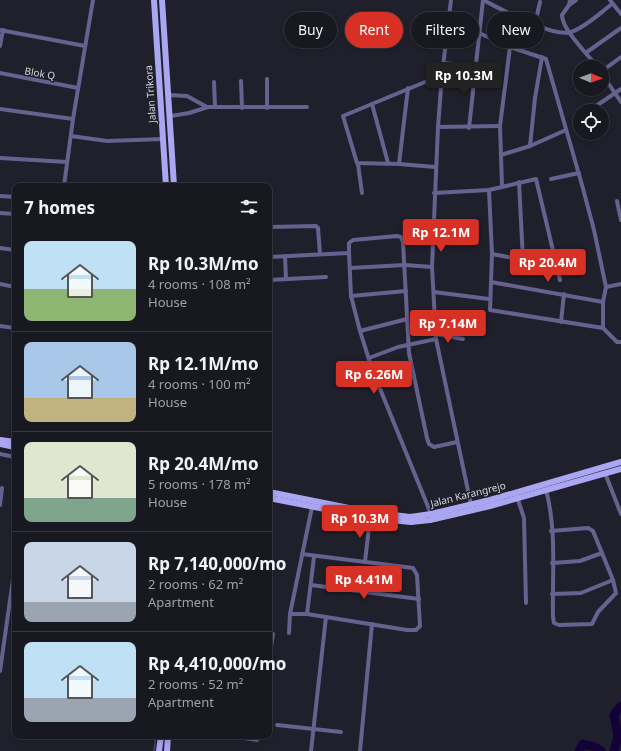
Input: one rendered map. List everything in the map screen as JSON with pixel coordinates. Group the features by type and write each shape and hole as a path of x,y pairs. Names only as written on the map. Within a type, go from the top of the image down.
{"main road":[{"name":"Jalan Trikora","path":"154,0 166,183"},
{"name":"Jalan Trikora","path":"162,0 171,116 174,183"},
{"path":"158,67 164,68 167,64"},
{"path":"159,86 164,83 168,84"},
{"path":"0,440 12,442"},
{"path":"0,444 12,446"},
{"name":"Jalan Karangrejo","path":"272,499 370,518 404,523 430,520 517,496 621,462"},
{"name":"Jalan Karangrejo","path":"272,493 400,517 431,514 546,490 621,469"},
{"path":"159,751 161,739"},
{"path":"167,751 168,739"}],"street":[{"path":"64,183 66,162 93,0"},
{"path":"451,0 442,75 435,167 432,267 436,336 471,505"},
{"path":"487,37 479,33 483,0 510,12"},
{"path":"576,0 570,2 562,16 569,32 592,60"},
{"path":"538,12 540,2"},
{"path":"544,27 550,30 569,32 579,28 611,2 621,14"},
{"path":"586,52 621,28"},
{"path":"0,46 1,30 85,46"},
{"path":"469,128 477,48"},
{"path":"502,186 500,126 510,48"},
{"path":"513,48 542,57 547,62 594,230 606,287 603,302 603,328"},
{"path":"530,146 535,98 542,57"},
{"path":"609,67 621,57"},
{"path":"444,63 475,66"},
{"name":"Blok Q","path":"0,73 78,88"},
{"path":"362,192 358,164 356,162 343,116 442,75"},
{"path":"267,79 268,108"},
{"path":"214,82 215,107"},
{"path":"241,82 242,108"},
{"path":"609,84 621,102"},
{"path":"399,164 408,88"},
{"path":"603,104 621,89"},
{"path":"169,95 186,96 208,107"},
{"path":"372,104 388,163"},
{"path":"171,116 189,113 208,107 307,107"},
{"path":"0,108 73,119"},
{"path":"438,127 469,128 500,126"},
{"path":"501,155 530,146 566,130"},
{"path":"71,136 108,141 163,139"},
{"path":"0,158 66,162"},
{"path":"358,164 388,163 435,167"},
{"path":"550,179 578,173"},
{"path":"434,193 489,190 533,178 537,181 560,280"},
{"path":"519,182 523,260"},
{"path":"489,190 492,254 489,308 494,312 603,328 616,342 621,342"},
{"path":"0,196 12,197"},
{"path":"617,201 621,220"},
{"path":"0,213 12,214"},
{"path":"272,227 316,226 319,232 320,254"},
{"path":"431,514 379,384 360,331 352,296 348,253 349,243 351,240 397,236 401,237 403,242 405,265 408,344 429,444 434,447 457,442"},
{"path":"0,248 12,250"},
{"path":"272,257 348,253"},
{"path":"492,254 556,266"},
{"path":"285,256 286,279"},
{"path":"350,268 405,265 432,267"},
{"path":"272,280 326,277"},
{"path":"491,282 603,302"},
{"path":"0,284 12,286"},
{"path":"606,287 621,284"},
{"path":"352,296 406,291"},
{"path":"434,292 489,299"},
{"path":"561,322 564,294"},
{"path":"360,331 407,319"},
{"path":"0,326 12,328"},
{"path":"369,358 436,336 463,339"},
{"path":"379,384 414,376"},
{"path":"0,454 12,456"},
{"path":"605,473 621,514"},
{"path":"0,505 2,488"},
{"path":"546,490 551,508 551,531 552,563 552,594 554,624 594,623 598,612 615,594 613,580 602,553 590,528 551,531"},
{"path":"517,496 524,518 526,603"},
{"path":"289,633 290,614 312,506"},
{"path":"365,562 370,518"},
{"path":"552,563 580,561 602,553"},
{"path":"290,614 307,614 407,630 418,630 420,623 416,572 413,568 314,557 302,554"},
{"path":"307,614 314,557"},
{"path":"552,594 582,593 613,580"},
{"path":"311,585 419,600"},
{"path":"0,671 12,586"},
{"path":"311,751 326,617"},
{"path":"360,751 372,624"},
{"path":"272,638 273,634"},
{"path":"277,726 340,732"}],"waterway":[{"path":"614,751 618,737 614,715 621,706"},
{"path":"154,751 156,739"},
{"path":"579,751 583,744 595,747 601,751"}]}
